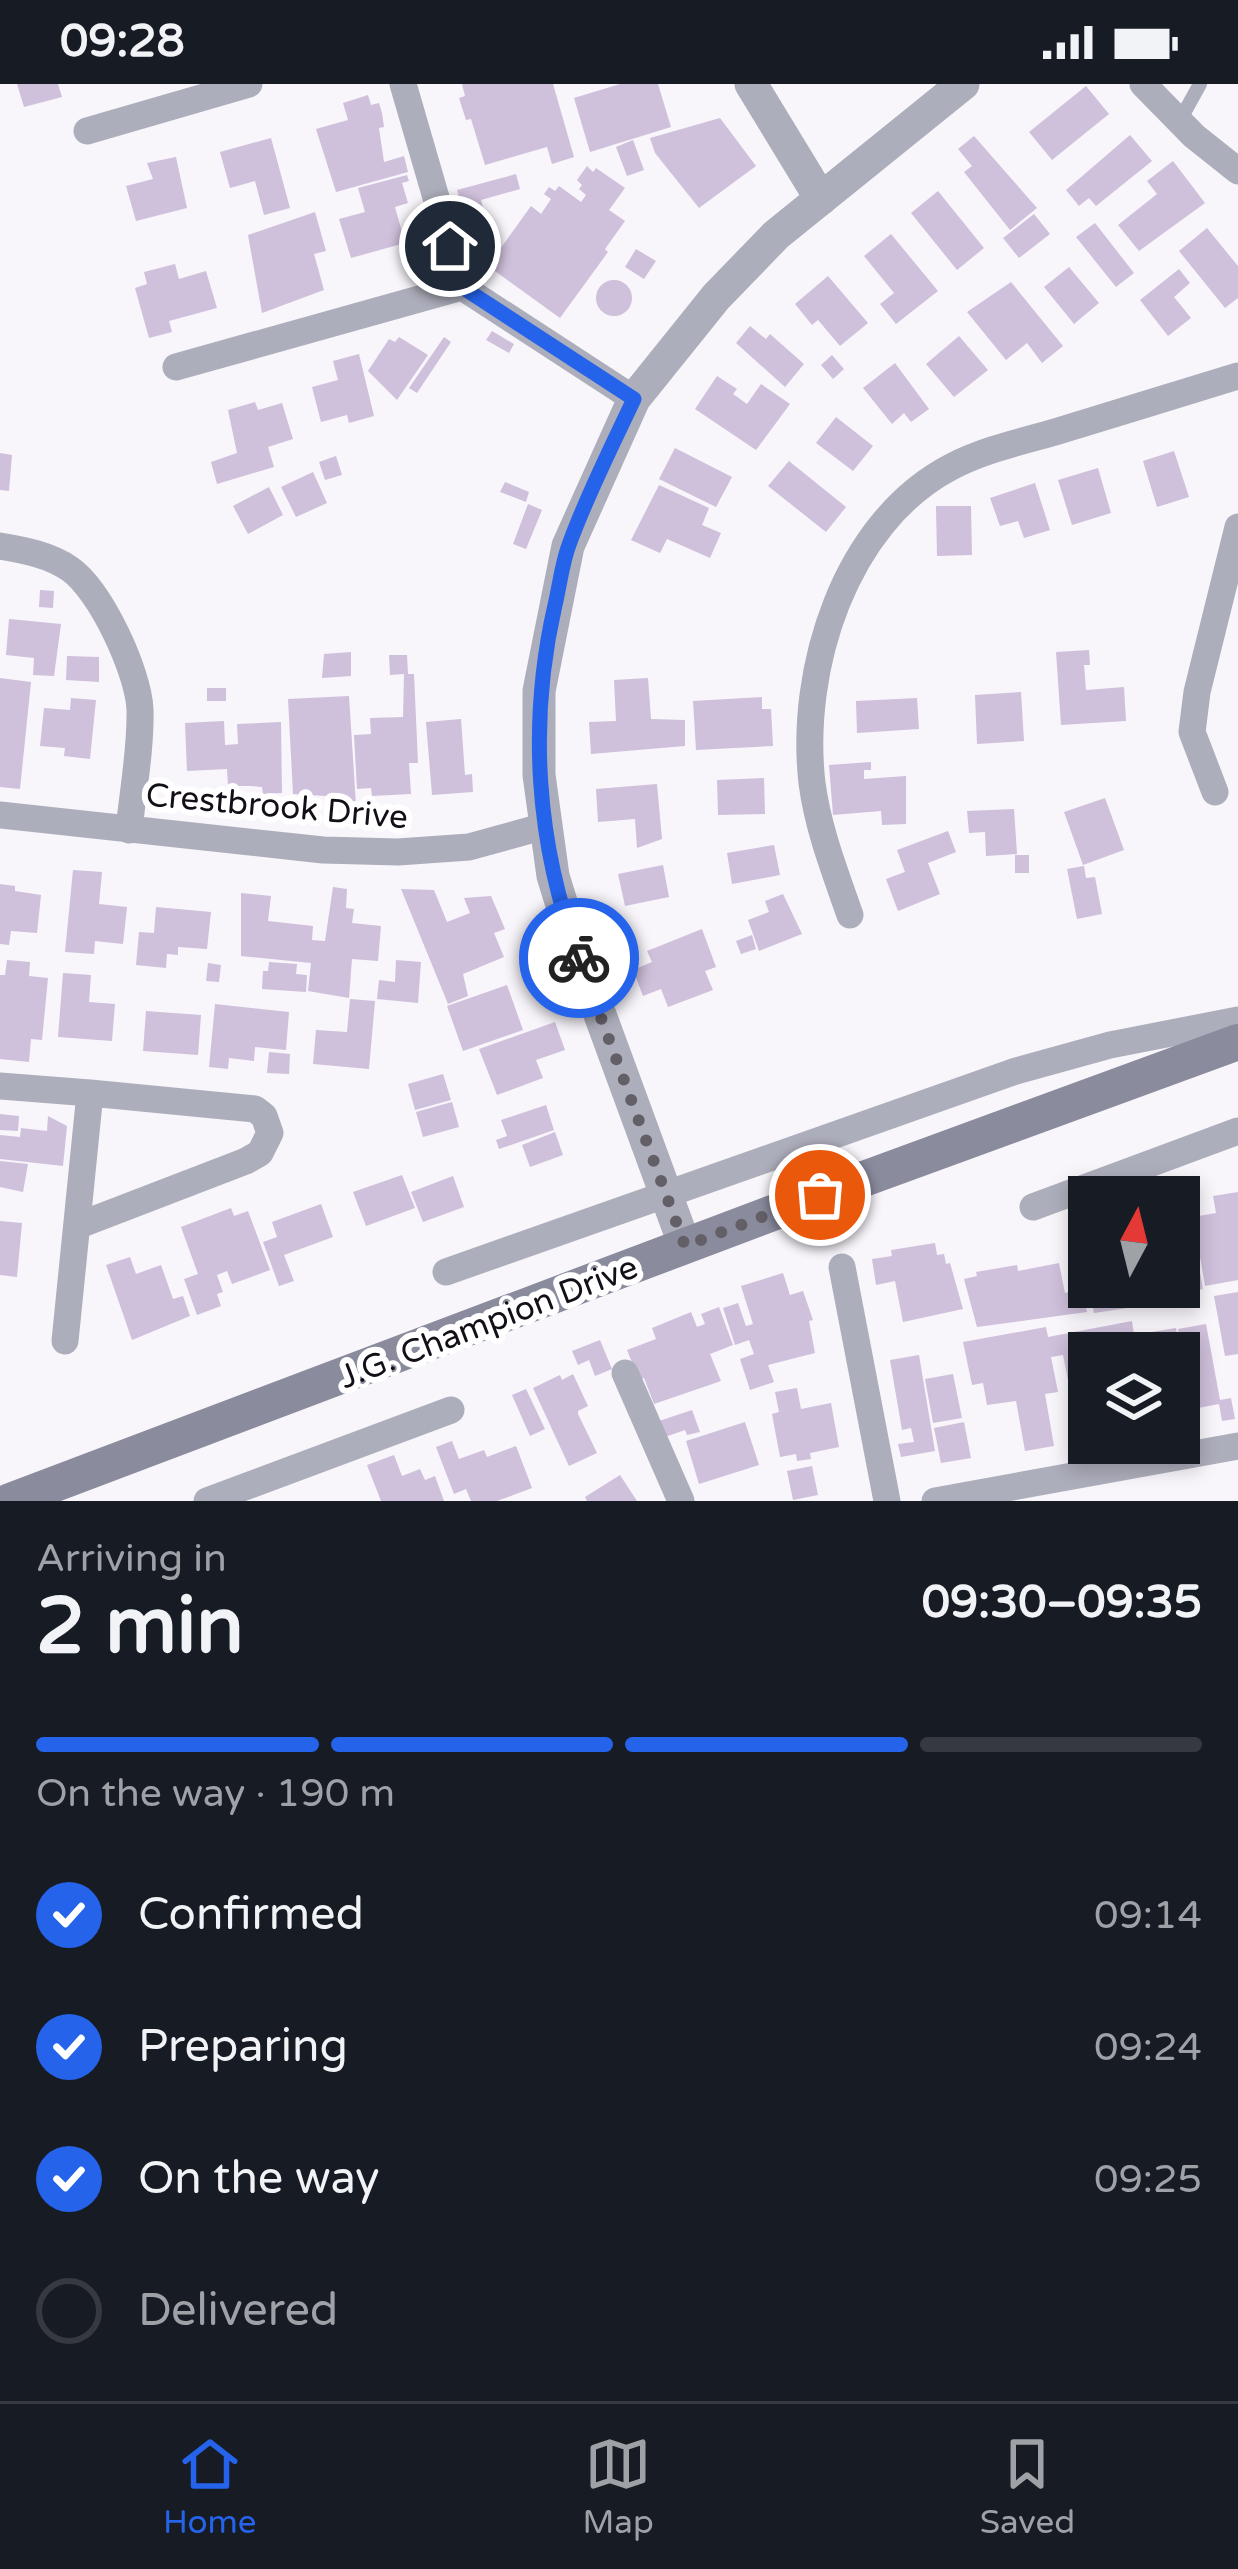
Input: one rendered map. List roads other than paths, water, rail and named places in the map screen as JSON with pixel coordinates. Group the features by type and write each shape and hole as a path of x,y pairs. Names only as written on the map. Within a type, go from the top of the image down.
{"main road":[{"name":"J.G. Champion Drive","path":"10,1501 1238,1042"}],"street":[{"path":"87,131 249,84"},
{"path":"403,84 462,287 634,399"},
{"path":"752,84 821,199"},
{"path":"685,1246 553,876 539,775 539,691 568,546 634,399 716,297 776,235 963,84"},
{"path":"1143,84 1179,122 1238,171"},
{"path":"176,367 462,287"},
{"path":"850,915 818,817 812,784 811,718 833,613 867,547 916,490 968,459 1238,376"},
{"path":"1215,792 1192,733 1197,692 1238,527"},
{"path":"0,546 47,557 72,570 89,589 130,664 140,706 129,830"},
{"name":"Crestbrook Drive","path":"0,815 323,850 430,853 545,826"},
{"name":"J.G. Champion Drive","path":"446,1272 1016,1071 1110,1045 1238,1020"},
{"path":"0,1086 255,1108 264,1115 269,1133 260,1154 77,1226"},
{"path":"65,1341 90,1093"},
{"path":"1033,1207 1238,1131"},
{"path":"842,1267 887,1501"},
{"path":"625,1373 681,1501"},
{"path":"207,1501 452,1410"},
{"path":"935,1501 1020,1494 1238,1446"}],"lane":[{"path":"1179,122 1200,84"}]}
